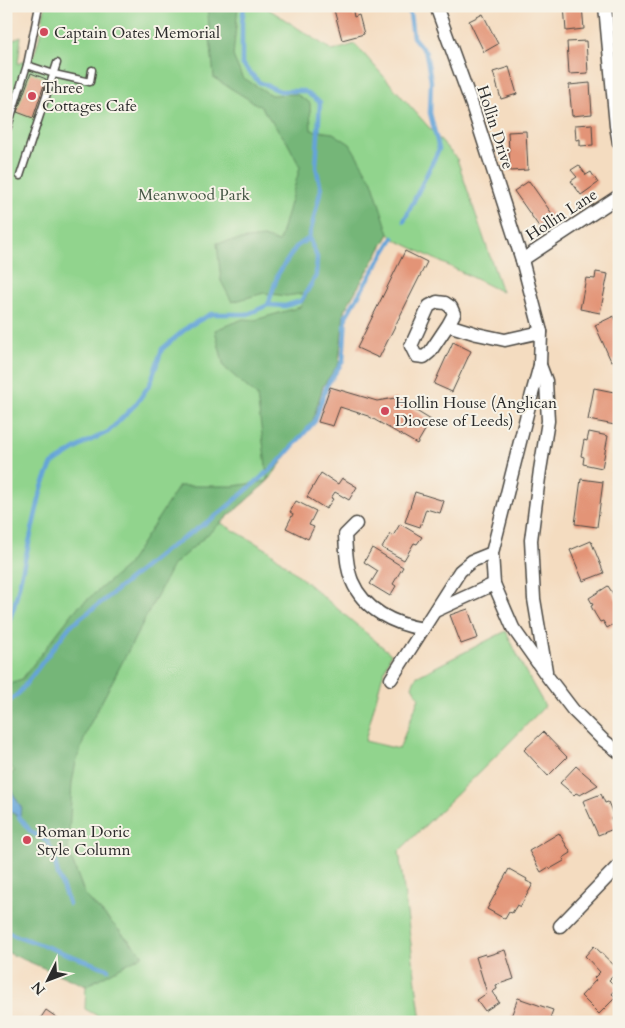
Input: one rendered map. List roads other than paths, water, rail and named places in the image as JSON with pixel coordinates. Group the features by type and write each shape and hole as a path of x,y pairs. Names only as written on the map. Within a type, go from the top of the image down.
{"street":[{"name":"Hollin Drive","path":"436,6 472,105 522,260 541,332 540,365"},
{"path":"605,6 619,143"},
{"name":"Hollin Lane","path":"522,260 619,196"},
{"path":"448,325 505,340 541,332"},
{"path":"540,365 492,553 494,584 513,628 546,676 573,710 603,740 619,752"},
{"path":"540,365 546,381 548,420 531,540 534,599 546,676"},
{"path":"356,524 345,535 351,579 358,593 366,603 390,620 409,627 423,629"},
{"path":"392,679 460,571 472,561 492,553"},
{"path":"435,611 494,584"},
{"path":"560,926 619,865"}],"lane":[{"path":"6,133 27,65 39,6"},
{"path":"20,176 57,63"},
{"path":"27,65 54,74 90,82 92,70"}],"water":[{"path":"6,781 22,809 19,817 8,810 6,811"}],"waterway":[{"path":"6,629 14,607 42,487 52,464 85,443 108,432 136,404 150,384 162,349 189,326 211,314 248,314 268,305 278,274 296,247 309,238 321,189 316,167 320,102 304,91 280,91 259,82 242,64 244,6"},
{"path":"404,221 439,149 430,113 431,81 426,53 413,37 409,6"},
{"path":"268,305 285,306 301,301 316,276 317,257 309,238"},
{"path":"6,704 19,693 70,626 163,552 220,513 277,464 315,421 327,385 343,361 346,316 393,238"},
{"path":"19,817 31,832 46,840 53,853 58,875 69,904"},
{"path":"6,932 108,969"}],"place":[{"name":"Captain Oates Memorial","path":"44,32"},
{"name":"Three Cottages Cafe","path":"32,96"},
{"name":"Hollin House (Anglican Diocese of Leeds)","path":"385,411"},
{"name":"Roman Doric Style Column","path":"27,840"}],"park label":[{"name":"Meanwood Park","path":"194,194"}]}
